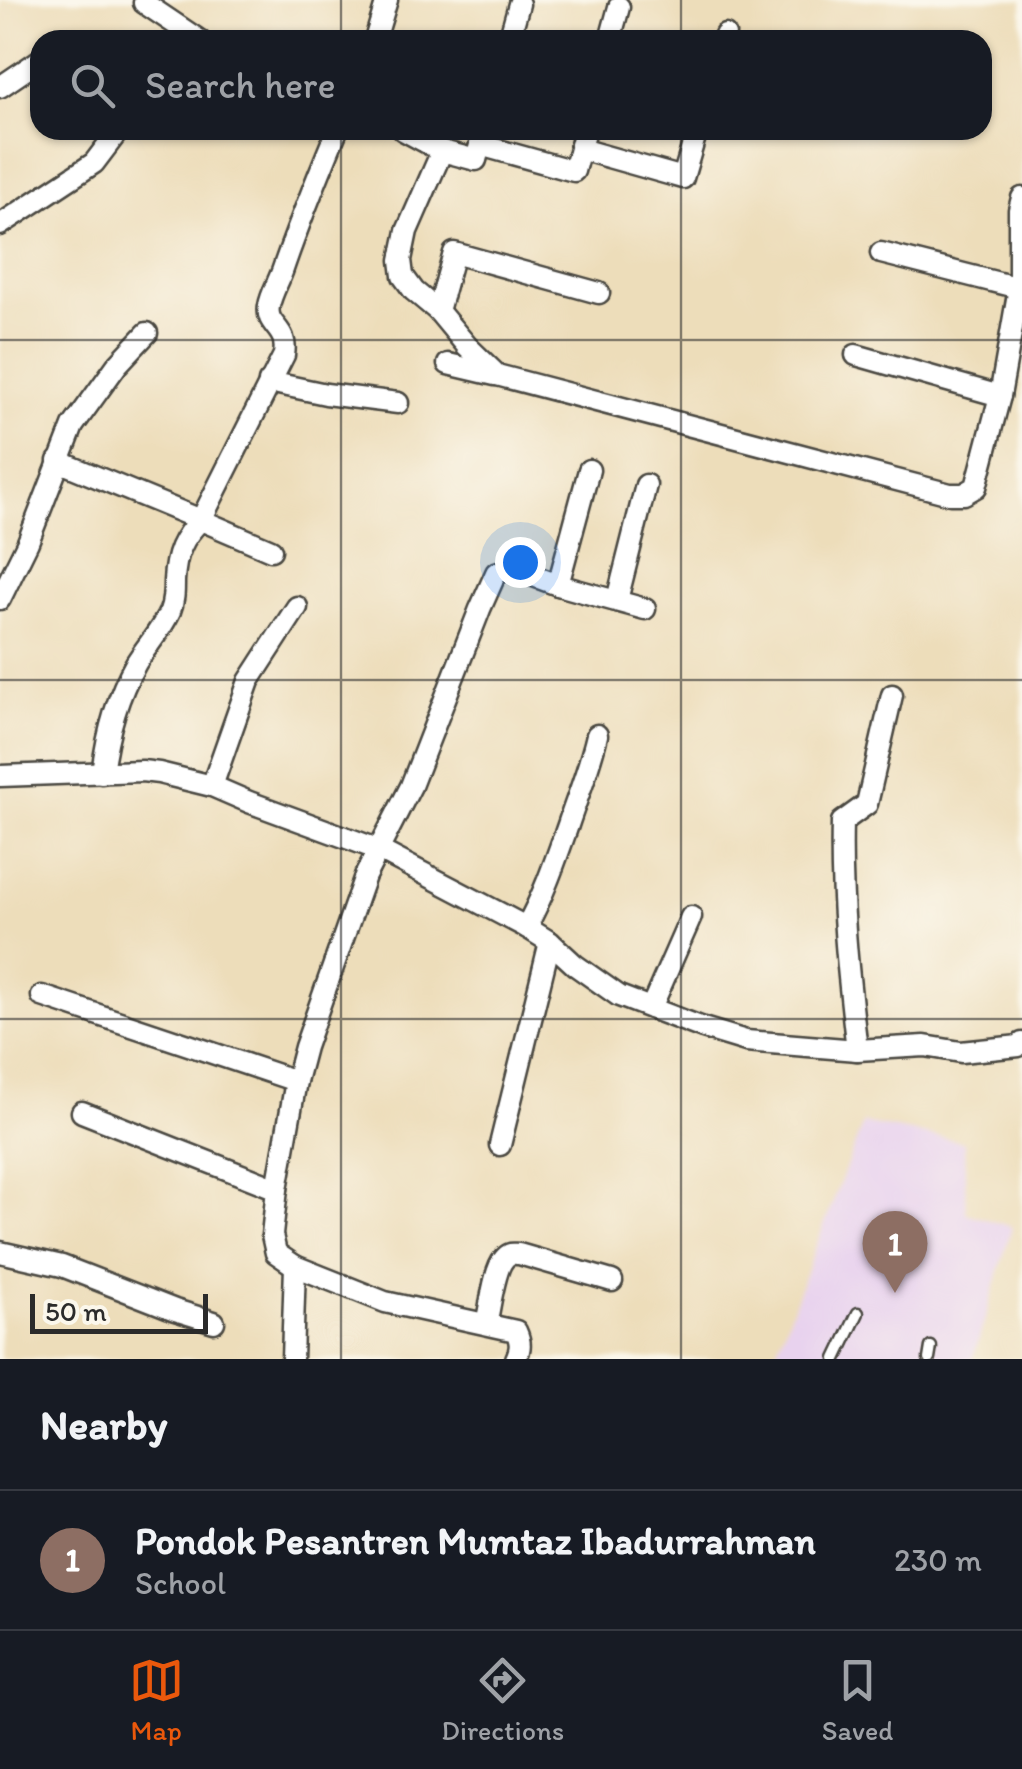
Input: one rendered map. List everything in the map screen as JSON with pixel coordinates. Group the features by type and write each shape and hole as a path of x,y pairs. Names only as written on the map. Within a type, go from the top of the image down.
{"street":[{"path":"146,0 144,3 181,30"},
{"path":"378,30 388,0"},
{"path":"512,30 519,4"},
{"path":"613,30 620,7"},
{"path":"0,87 30,67"},
{"path":"0,225 94,163 111,140"},
{"path":"102,773 110,726 125,684 171,608 176,566 185,536 202,520 284,355 286,343 268,308 333,140"},
{"path":"422,140 442,151 476,160 481,140"},
{"path":"488,140 574,171 582,140 683,178 694,140"},
{"path":"442,151 407,232 400,260 403,276 497,375"},
{"path":"448,364 950,494 964,494 976,487 1000,396 1018,288 1022,198"},
{"path":"438,311 454,252 599,293"},
{"path":"881,253 1018,288"},
{"path":"0,599 28,542 73,426 116,365 147,333"},
{"path":"856,355 1000,396"},
{"path":"270,382 398,404"},
{"path":"58,461 271,550"},
{"path":"558,585 589,470"},
{"path":"616,600 646,486"},
{"path":"516,1359 520,1340 516,1331 386,1302 295,1266 276,1253 272,1235 277,1189 296,1081 332,970 377,849 411,786 496,574 512,568 645,609"},
{"path":"212,786 249,681 297,607"},
{"path":"857,1050 841,881 842,822 867,804 892,695"},
{"path":"526,927 554,864 598,735"},
{"path":"0,776 160,773 212,786 377,849 526,927 620,996 746,1041 857,1050 925,1046 961,1052 1022,1043"},
{"path":"651,1008 691,917"},
{"path":"500,1145 550,942"},
{"path":"42,996 296,1081"},
{"path":"82,1112 277,1189"},
{"path":"0,1252 62,1266 214,1322"},
{"path":"486,1324 500,1266 508,1255 519,1254 612,1282"},
{"path":"292,1359 295,1266"}],"lane":[{"path":"836,1359 858,1313"}],"shaded area":[{"path":"863,1123 964,1142 966,1213 1012,1227 973,1359 773,1359"}],"place":[{"name":"Pondok Pesantren Mumtaz Ibadurrahman","path":"895,1293"}]}
